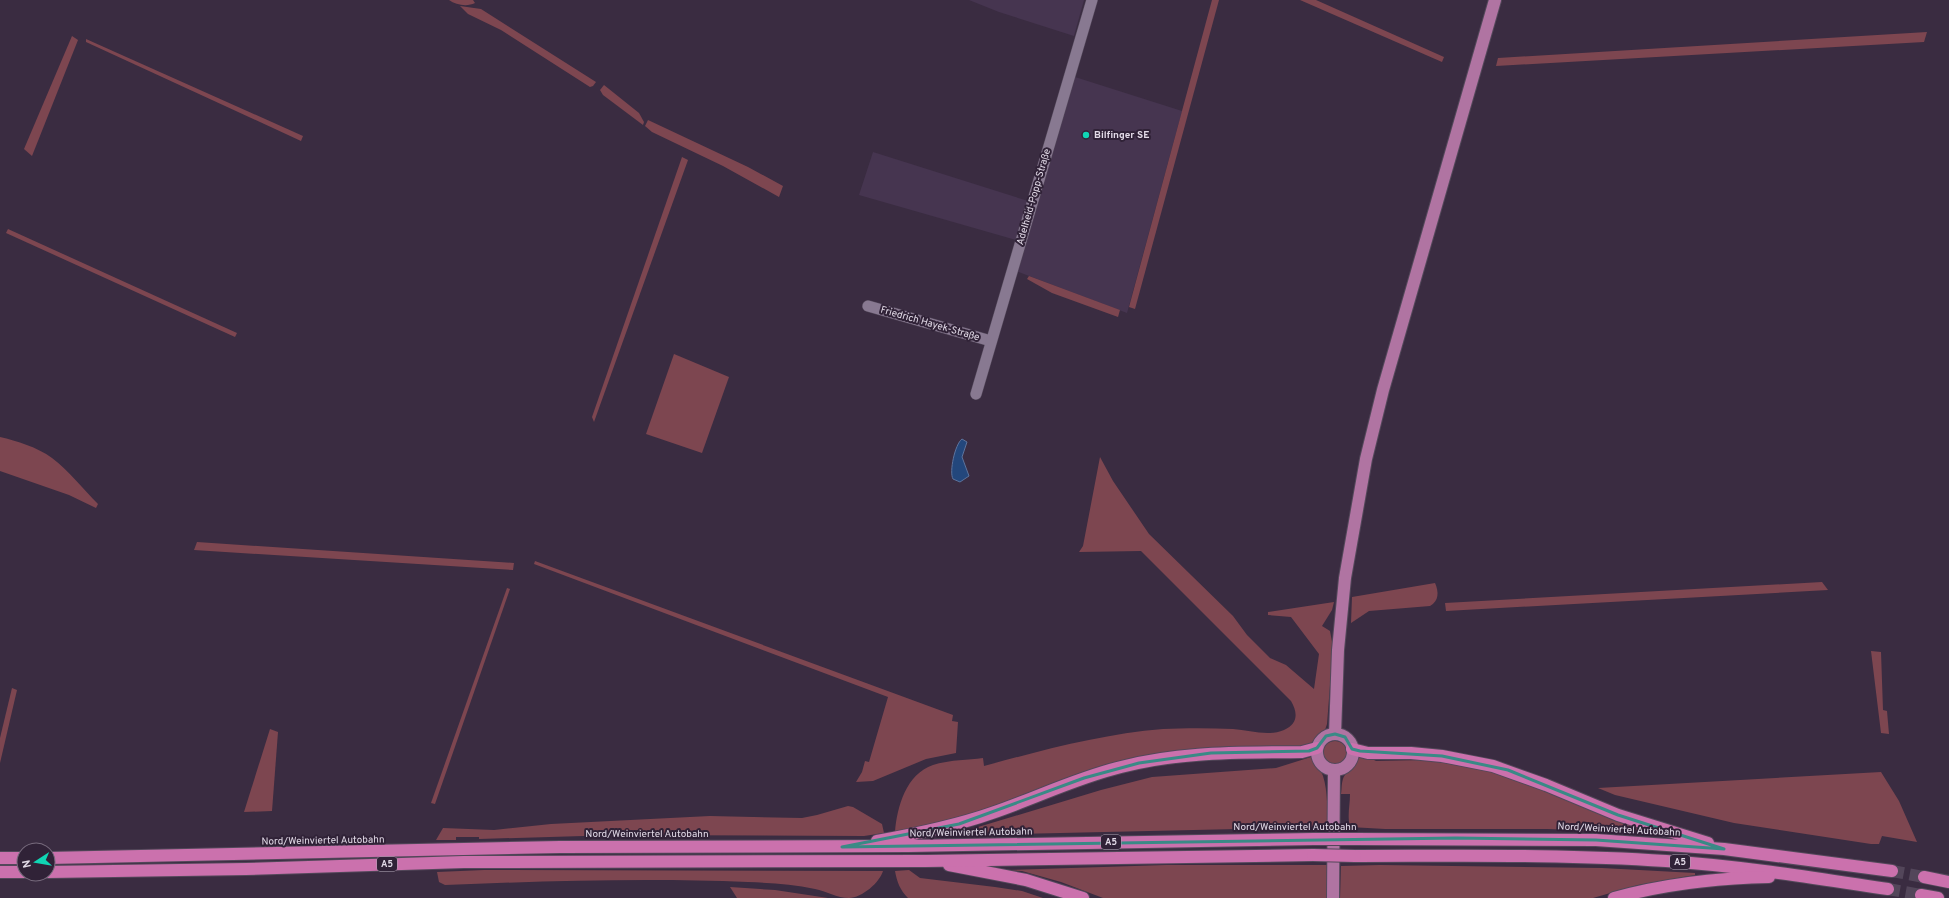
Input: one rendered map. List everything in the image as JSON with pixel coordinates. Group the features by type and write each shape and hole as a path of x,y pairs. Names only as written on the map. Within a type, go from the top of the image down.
{"highway":[{"path":"842,847 959,824 994,813 1084,778 1139,762 1176,756 1211,753 1302,752 1317,748"},
{"path":"1352,749 1368,753 1411,753 1442,756 1493,766 1546,784 1618,815 1724,849"},
{"name":"Nord/Weinviertel Autobahn","path":"56,858 560,847 842,847 1314,839 1554,839 1724,849 1892,871"},
{"name":"A5","path":"56,872 246,869 464,862 926,861 1313,855 1623,859 1743,868 1888,888"},
{"path":"0,858 16,858"},
{"path":"926,861 1026,880 1082,898"},
{"path":"0,872 16,872"},
{"path":"1614,898 1665,886 1700,881 1805,876"},
{"path":"1924,877 1949,882"},
{"path":"1921,895 1938,898"}],"main road":[{"path":"1335,734 1338,656 1345,578 1366,459 1385,382 1495,0"},
{"path":"1335,734 1345,737 1352,749 1353,754 1348,764 1339,770 1329,769 1320,763 1318,759 1317,748 1322,739 1335,734"},
{"path":"1334,770 1334,898"}],"street":[{"name":"Adelheid-Popp-Straße","path":"976,394 1092,0"},
{"name":"Friedrich Hayek-Straße","path":"868,306 991,341"}],"highlighted area":[{"path":"1335,734 1345,737 1352,749 1360,751 1442,756 1508,770 1618,815 1724,849 1596,840 1456,838 842,847 959,824 1084,778 1139,763 1211,753 1309,751 1317,748 1326,736"}],"shaded area":[{"path":"449,0 473,0 475,3 462,5"},
{"path":"969,0 1084,0 1074,36 999,12"},
{"path":"1212,0 1219,0 1135,309 1129,307"},
{"path":"1300,0 1316,0 1444,57 1442,62"},
{"path":"460,6 481,9 596,82 590,87 501,30 468,14"},
{"path":"1927,32 1924,42 1496,66 1498,58"},
{"path":"72,36 78,40 32,156 24,149"},
{"path":"86,39 303,136 301,141 86,42"},
{"path":"1075,77 1182,111 1127,313 1016,271"},
{"path":"604,85 639,113 644,122 643,125 603,95 600,90"},
{"path":"648,120 748,167 783,186 779,197 723,166 652,132 645,126"},
{"path":"873,152 1028,201 1016,240 859,195"},
{"path":"682,157 688,160 594,422 592,417"},
{"path":"8,229 237,333 235,337 6,233"},
{"path":"1029,276 1120,310 1118,317 1052,293 1027,279"},
{"path":"674,354 729,377 702,453 646,434"},
{"path":"0,437 27,445 52,458 70,474 98,504 96,508 69,495 0,471"},
{"path":"1100,457 1113,481 1149,534 1233,616 1247,635 1270,658 1286,665 1314,689 1319,654 1291,617 1268,615 1268,612 1334,602 1332,610 1322,626 1330,631 1333,647 1327,724 1325,730 1312,743 1297,747 1217,747 1186,750 1012,800 949,821 895,832 901,802 910,784 924,769 939,763 983,758 984,766 1050,749 1140,731 1189,728 1271,733 1284,730 1292,725 1296,714 1291,701 1141,551 1079,552 1083,546"},
{"path":"197,542 514,563 513,570 194,550"},
{"path":"535,561 953,715 952,721 958,722 956,753 926,759 873,781 856,782 862,772 865,761 869,762 888,697 534,564"},
{"path":"1822,582 1828,590 1446,611 1445,603"},
{"path":"1435,583 1437,599 1430,606 1369,611 1351,623 1352,597"},
{"path":"507,588 510,589 435,804 431,803"},
{"path":"1871,651 1881,652 1883,710 1887,711 1889,734 1881,733"},
{"path":"12,688 17,690 0,763 0,738"},
{"path":"270,729 278,732 272,811 244,812"},
{"path":"1335,741 1344,744 1347,753 1344,762 1335,765 1326,762 1323,753 1326,744"},
{"path":"1311,757 1322,773 1325,782 1328,827 929,836 965,831 1101,790 1152,777 1276,768"},
{"path":"1357,757 1368,757 1376,761 1438,761 1492,772 1543,789 1596,812 1656,833 1547,829 1385,829 1350,827 1350,794 1341,794 1342,784 1344,777 1354,765"},
{"path":"1881,772 1899,801 1917,842 1882,836 1879,844 1871,844 1734,823 1615,795 1598,788"},
{"path":"848,806 853,807 882,824 884,833 864,836 617,835 479,839 479,837 456,837 456,840 436,840 443,828 494,830 551,824 710,816 802,818"},
{"path":"1166,865 1328,865 1327,898 1103,898 1061,882 1022,871 1006,870"},
{"path":"1380,865 1602,868 1695,873 1695,875 1638,885 1593,898 1340,898 1341,866"},
{"path":"484,870 883,871 878,880 870,889 849,898 798,886 748,882 596,880 445,885 439,882 437,872"},
{"path":"909,870 920,878 1022,891 1043,898 908,898 899,886 895,871"},
{"path":"730,887 775,890 828,898 737,898"}],"water":[{"path":"962,439 967,442 962,457 969,476 960,482 953,479 952,465 957,446"}],"tunnel":[{"path":"1892,871 1924,877"},
{"path":"1888,889 1921,895"}],"place":[{"name":"Bilfinger SE","path":"1086,135"}]}
